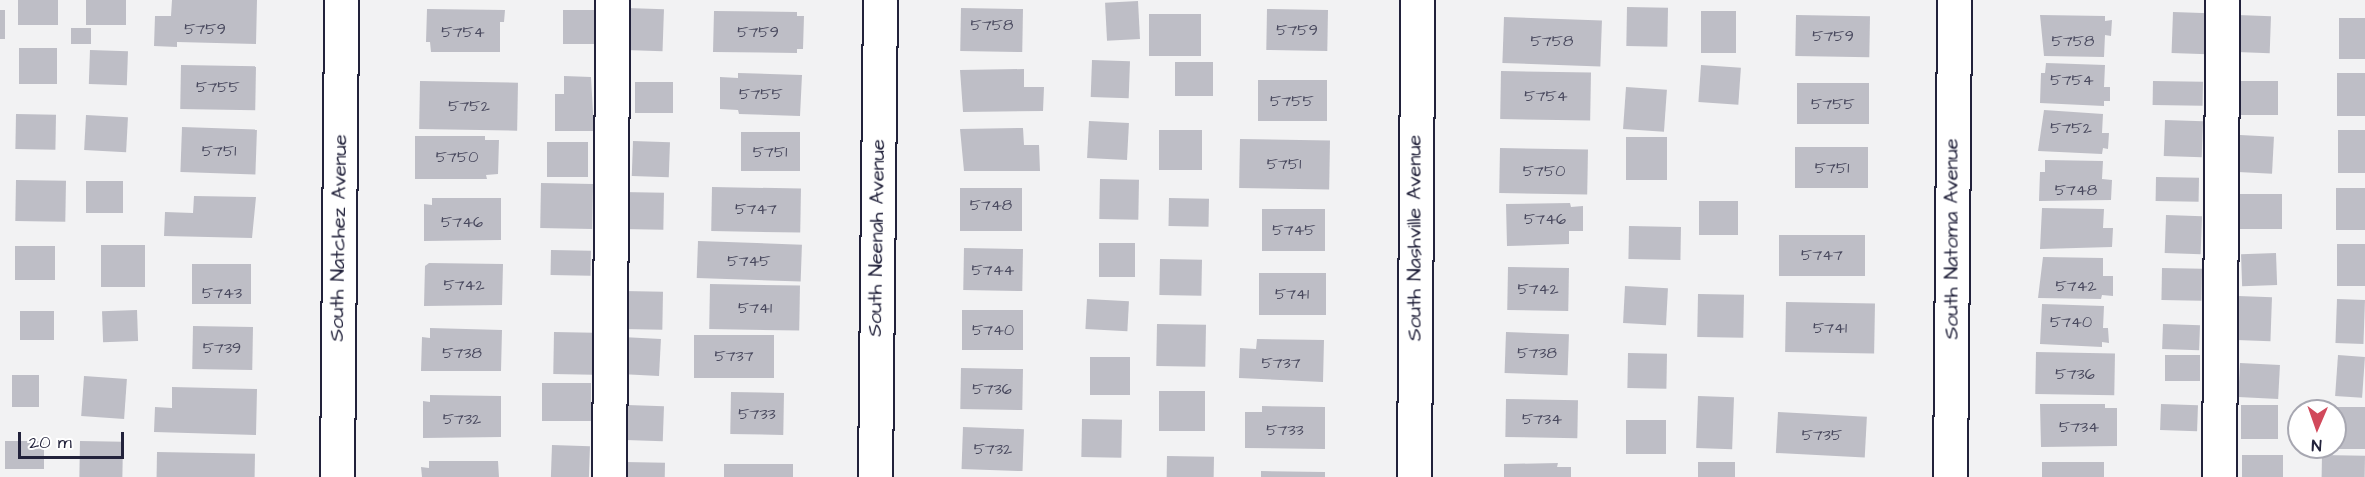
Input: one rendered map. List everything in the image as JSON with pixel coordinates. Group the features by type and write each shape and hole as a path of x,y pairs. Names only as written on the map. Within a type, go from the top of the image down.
{"street":[{"name":"South Natchez Avenue","path":"337,477 341,0"},
{"path":"609,477 612,0"},
{"name":"South Neenah Avenue","path":"875,477 880,0"},
{"name":"South Nashville Avenue","path":"1414,477 1417,0"},
{"name":"South Natoma Avenue","path":"1950,477 1954,0"},
{"path":"2219,477 2222,0"}],"building":[{"path":"18,0 58,0 58,25 18,25"},
{"path":"86,0 126,0 126,25 86,25"},
{"path":"172,0 257,0 256,44 177,42 177,47 154,46 155,16 171,16"},
{"path":"1138,1 1140,39 1107,41 1105,3"},
{"path":"1627,7 1668,8 1667,47 1626,46"},
{"path":"627,8 664,9 663,51 626,50"},
{"path":"961,8 1023,9 1022,52 960,51"},
{"path":"427,9 505,10 504,22 500,22 500,52 431,52 430,42 426,42"},
{"path":"1267,9 1328,10 1327,51 1266,50"},
{"path":"0,10 5,10 5,39 0,39"},
{"path":"563,10 597,10 597,44 563,44"},
{"path":"714,11 797,12 797,16 804,16 803,49 797,49 797,53 713,52"},
{"path":"1701,11 1736,11 1736,53 1701,53"},
{"path":"2173,12 2209,13 2208,54 2172,53"},
{"path":"1149,14 1201,14 1201,56 1149,56"},
{"path":"1796,15 1870,16 1869,57 1795,56"},
{"path":"2040,15 2105,16 2105,21 2112,20 2111,36 2105,35 2104,57 2044,56"},
{"path":"2238,15 2271,16 2270,53 2237,52"},
{"path":"1504,17 1602,20 1600,66 1502,63"},
{"path":"2339,18 2365,18 2365,59 2339,59"},
{"path":"71,28 91,28 91,44 71,44"},
{"path":"19,48 57,48 57,84 19,84"},
{"path":"90,50 128,51 127,85 89,84"},
{"path":"1092,60 1130,61 1129,98 1091,97"},
{"path":"1175,62 1213,62 1213,96 1175,96"},
{"path":"2046,63 2105,65 2104,87 2110,87 2110,101 2104,101 2104,106 2040,103 2041,73 2045,73"},
{"path":"181,65 256,66 255,110 180,109"},
{"path":"1701,65 1741,68 1738,105 1698,102"},
{"path":"1024,69 1024,87 1044,87 1043,111 963,112 960,70"},
{"path":"1501,71 1591,73 1590,121 1500,119"},
{"path":"738,73 802,75 800,116 739,114 738,110 720,109 720,77 738,78"},
{"path":"2337,73 2365,73 2365,116 2337,116"},
{"path":"564,76 591,77 594,131 555,131 555,94 564,94"},
{"path":"1258,80 1327,80 1327,121 1258,121"},
{"path":"420,81 518,83 517,131 419,129"},
{"path":"2153,81 2203,82 2203,106 2153,105"},
{"path":"2241,81 2278,81 2278,115 2241,115"},
{"path":"635,82 673,82 673,113 635,113"},
{"path":"1797,83 1869,83 1869,124 1797,124"},
{"path":"1626,87 1667,90 1664,132 1623,129"},
{"path":"2044,110 2103,114 2102,133 2109,133 2108,149 2103,148 2102,154 2038,151"},
{"path":"16,114 56,115 55,150 15,149"},
{"path":"86,115 128,117 126,152 84,150"},
{"path":"2165,120 2203,121 2202,157 2164,156"},
{"path":"1089,121 1129,123 1127,160 1087,158"},
{"path":"182,127 257,130 255,175 180,172"},
{"path":"1023,128 1024,145 1039,145 1040,171 964,171 960,129"},
{"path":"1159,130 1202,130 1202,170 1159,170"},
{"path":"2338,130 2365,130 2365,173 2338,173"},
{"path":"741,132 800,132 800,171 741,171"},
{"path":"2240,135 2274,137 2272,174 2238,172"},
{"path":"415,136 485,136 485,140 499,140 498,174 486,175 487,179 415,179"},
{"path":"1626,137 1667,137 1667,180 1626,180"},
{"path":"1240,139 1330,141 1329,190 1239,188"},
{"path":"633,141 670,142 669,177 632,176"},
{"path":"547,142 588,142 588,177 547,177"},
{"path":"1795,147 1868,147 1868,188 1795,188"},
{"path":"1500,148 1588,150 1587,195 1499,193"},
{"path":"2045,160 2103,161 2102,179 2112,180 2111,200 2039,201 2040,172 2045,172"},
{"path":"2156,177 2199,178 2199,202 2156,201"},
{"path":"1100,179 1139,180 1138,220 1099,219"},
{"path":"16,180 66,181 65,222 15,221"},
{"path":"86,181 123,181 123,213 86,213"},
{"path":"541,183 593,184 592,229 540,228"},
{"path":"712,187 801,189 800,233 711,231"},
{"path":"960,188 1022,188 1022,231 960,231"},
{"path":"2336,188 2365,188 2365,230 2336,230"},
{"path":"622,192 664,193 663,230 621,229"},
{"path":"2240,194 2282,194 2282,229 2240,229"},
{"path":"194,196 256,197 252,238 164,236 165,212 193,213"},
{"path":"432,198 501,198 501,240 424,241 424,204 432,205"},
{"path":"1169,198 1209,199 1209,227 1169,226"},
{"path":"1699,201 1738,201 1738,235 1699,235"},
{"path":"1570,203 1571,207 1583,206 1583,231 1569,231 1569,244 1507,246 1506,204"},
{"path":"2042,208 2104,209 2103,228 2113,228 2112,247 2040,249"},
{"path":"1262,209 1325,209 1325,251 1262,251"},
{"path":"2166,215 2202,216 2201,254 2165,253"},
{"path":"1629,226 1681,227 1680,260 1628,259"},
{"path":"1779,235 1865,235 1865,276 1779,276"},
{"path":"698,241 802,245 801,282 697,278"},
{"path":"1099,243 1135,243 1135,277 1099,277"},
{"path":"2337,244 2365,244 2365,286 2337,286"},
{"path":"101,245 145,245 145,287 101,287"},
{"path":"15,246 55,246 55,280 15,280"},
{"path":"964,248 1023,249 1022,291 963,290"},
{"path":"551,250 591,251 591,276 551,275"},
{"path":"2276,253 2277,285 2242,286 2241,254"},
{"path":"2043,257 2103,258 2103,276 2113,276 2113,296 2102,295 2101,299 2038,298"},
{"path":"1160,259 1202,260 1201,296 1159,295"},
{"path":"429,263 503,264 502,305 424,306 425,266"},
{"path":"192,264 251,264 251,304 192,304"},
{"path":"1508,267 1569,268 1568,311 1507,310"},
{"path":"2162,268 2202,269 2201,301 2161,300"},
{"path":"1259,273 1326,273 1326,315 1259,315"},
{"path":"710,284 800,286 799,331 709,329"},
{"path":"1625,286 1668,288 1666,325 1623,323"},
{"path":"624,291 663,292 662,330 623,329"},
{"path":"1698,294 1744,295 1743,338 1697,337"},
{"path":"2238,296 2272,297 2270,341 2236,340"},
{"path":"1087,299 1129,301 1127,331 1085,329"},
{"path":"2337,299 2365,300 2363,344 2335,343"},
{"path":"1786,302 1875,304 1874,354 1785,352"},
{"path":"2042,304 2104,306 2103,328 2108,328 2109,343 2102,342 2102,347 2040,344"},
{"path":"137,310 138,341 103,342 102,311"},
{"path":"962,310 1023,310 1023,350 962,350"},
{"path":"20,311 54,311 54,340 20,340"},
{"path":"1157,324 1206,325 1205,367 1156,366"},
{"path":"2163,324 2200,325 2199,350 2162,349"},
{"path":"193,326 253,327 252,370 192,369"},
{"path":"430,328 502,330 501,371 421,371 422,337 430,338"},
{"path":"554,332 594,333 593,375 553,374"},
{"path":"1506,332 1569,334 1568,375 1505,373"},
{"path":"694,335 774,335 774,378 694,378"},
{"path":"622,337 661,339 659,376 620,374"},
{"path":"1257,339 1324,340 1323,382 1239,378 1240,348 1256,349"},
{"path":"2036,352 2115,353 2114,395 2035,394"},
{"path":"1628,353 1667,354 1666,389 1627,388"},
{"path":"2165,355 2200,355 2200,381 2165,381"},
{"path":"2338,355 2365,357 2362,398 2335,396"},
{"path":"1090,357 1130,357 1130,395 1090,395"},
{"path":"2240,363 2280,365 2278,399 2238,397"},
{"path":"961,368 1023,369 1022,410 960,409"},
{"path":"12,375 39,375 39,407 12,407"},
{"path":"84,376 127,379 124,419 81,416"},
{"path":"542,383 591,383 591,421 542,421"},
{"path":"172,387 257,389 256,435 154,432 155,407 172,408"},
{"path":"1159,391 1205,391 1205,431 1159,431"},
{"path":"731,392 784,393 783,435 730,434"},
{"path":"430,395 501,396 501,437 423,438 423,401 430,402"},
{"path":"1698,396 1734,397 1732,449 1696,448"},
{"path":"1506,399 1578,400 1577,438 1505,437"},
{"path":"2040,404 2105,404 2105,408 2117,408 2117,446 2041,447"},
{"path":"2161,404 2198,405 2197,431 2160,430"},
{"path":"627,405 664,406 663,441 626,440"},
{"path":"2241,405 2278,405 2278,439 2241,439"},
{"path":"1262,406 1325,407 1325,449 1245,448 1245,412 1262,412"},
{"path":"2347,407 2365,407 2365,449 2347,449"},
{"path":"1778,412 1867,417 1865,458 1776,453"},
{"path":"1082,419 1122,420 1121,458 1081,457"},
{"path":"1626,420 1666,420 1666,454 1626,454"},
{"path":"963,427 1024,429 1022,471 962,469"},
{"path":"5,441 44,441 44,469 5,469"},
{"path":"80,441 123,442 122,477 79,477"},
{"path":"552,445 590,446 589,477 551,477"},
{"path":"157,452 255,454 255,477 157,477"},
{"path":"2242,455 2283,455 2283,477 2242,477"},
{"path":"2347,455 2365,456 2365,477 2322,477 2322,459 2347,459"},
{"path":"1167,456 1214,457 1214,477 1167,477"},
{"path":"429,461 498,461 499,477 422,477 421,467 429,468"},
{"path":"625,462 665,463 665,477 625,477"},
{"path":"1698,462 1735,462 1735,477 1698,477"},
{"path":"2042,462 2104,462 2104,477 2042,477"},
{"path":"1558,463 1557,467 1571,467 1571,477 1504,477 1504,464"},
{"path":"724,464 793,464 793,477 724,477"},
{"path":"1261,471 1325,472 1325,477 1261,477"}]}
